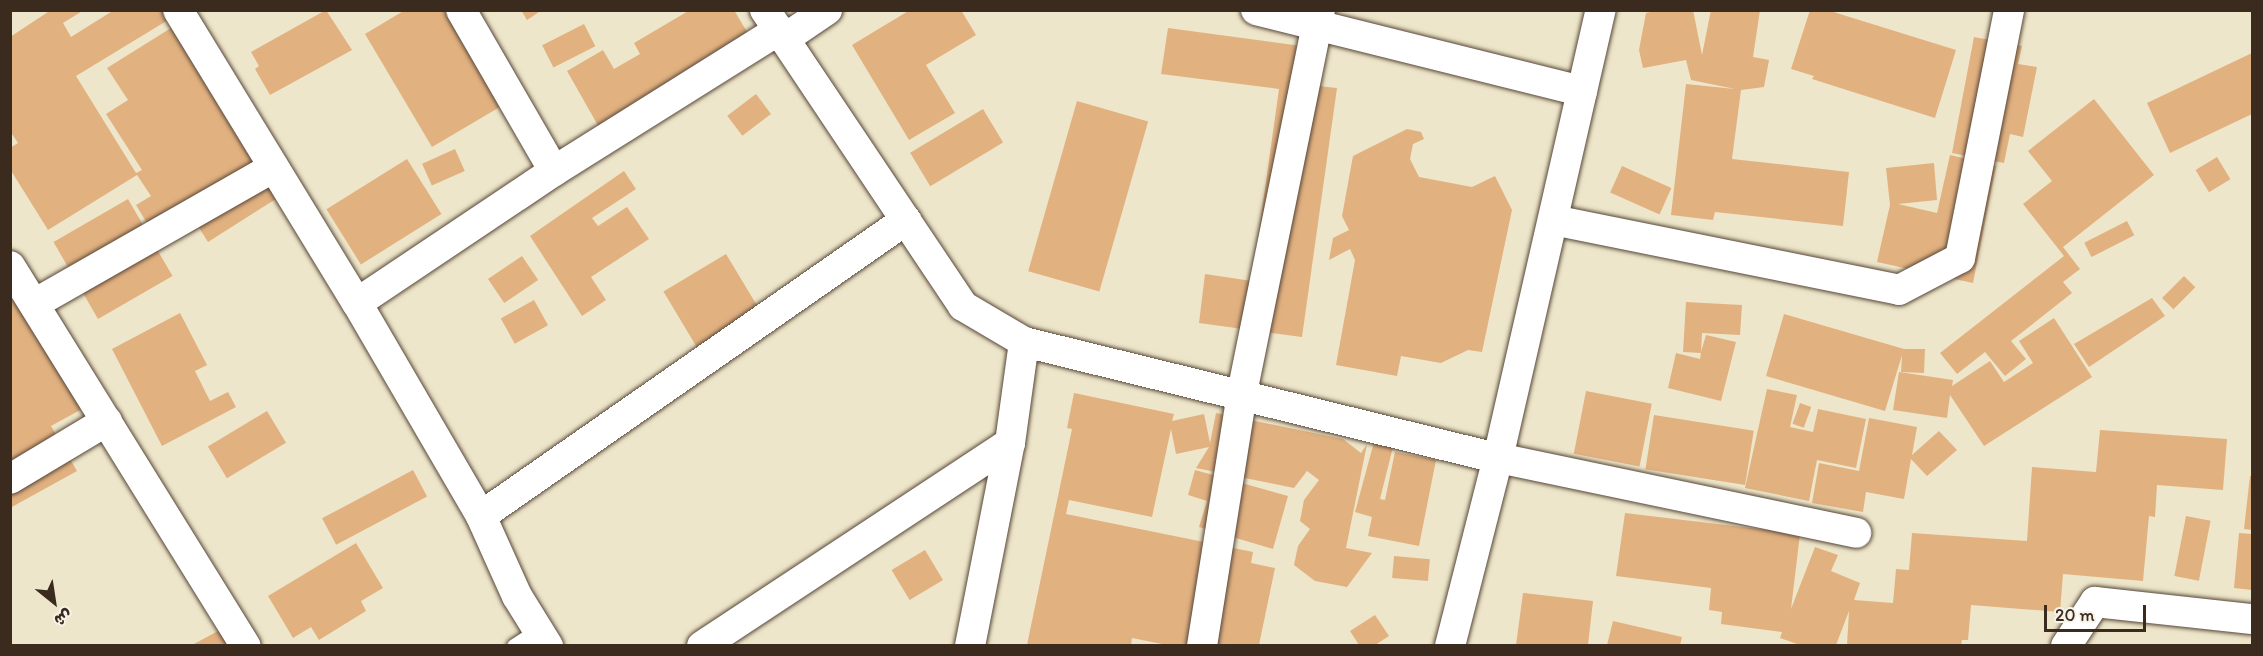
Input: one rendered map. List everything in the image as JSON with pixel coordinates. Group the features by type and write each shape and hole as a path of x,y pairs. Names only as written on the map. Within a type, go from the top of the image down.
{"street":[{"path":"178,10 357,303 481,516 534,640"},
{"path":"461,10 554,171"},
{"path":"357,303 554,171 776,27 827,10"},
{"path":"1256,10 1318,18 1582,91"},
{"path":"1450,645 1498,458 1601,10"},
{"path":"1553,220 1899,290 1960,258 2009,10"},
{"path":"1202,645 1242,393 1318,18"},
{"path":"776,27 963,306 1024,342 1242,393 1498,458 1856,533"},
{"path":"34,304 274,167"},
{"path":"481,516 906,220"},
{"path":"10,266 246,645"},
{"path":"970,645 1010,443 1024,342"},
{"path":"10,479 107,422"},
{"path":"702,645 1010,443"},
{"path":"2066,645 2096,602 2253,619"}],"building":[{"path":"51,10 84,10 63,23 71,37 114,10 169,10 173,17 76,76 136,173 142,170 106,114 128,100 107,68 171,28 279,197 208,242 196,223 153,233 136,205 151,196 137,175 48,230 10,169 10,148 18,143 10,131 10,37"},
{"path":"326,10 352,50 270,95 255,69 259,66 251,52"},
{"path":"405,10 456,10 522,94 432,147 365,34"},
{"path":"521,10 542,10 527,20"},
{"path":"690,10 734,10 750,37 604,136 567,71 603,50 614,69 640,54 634,43"},
{"path":"910,10 961,10 976,35 926,65 955,113 909,140 852,45"},
{"path":"1660,10 1693,10 1702,55 1711,10 1760,10 1753,57 1769,60 1764,87 1741,90 1732,159 1849,172 1843,226 1715,212 1713,220 1671,215 1686,84 1735,89 1691,80 1686,60 1643,68 1639,50 1646,13"},
{"path":"1810,10 1827,10 1956,50 1935,118 1812,79 1814,76 1791,69"},
{"path":"584,24 595,46 553,68 542,45"},
{"path":"1168,28 1323,49 1318,86 1337,88 1302,337 1199,323 1205,274 1252,281 1279,89 1161,74"},
{"path":"1974,37 2022,46 2018,64 2037,67 2023,137 2010,134 2004,163 1952,153"},
{"path":"2252,53 2252,114 2170,153 2147,103"},
{"path":"756,94 771,114 742,136 727,116"},
{"path":"2094,99 2154,175 2063,247 2080,269 2063,282 2072,293 2011,341 2026,359 2005,376 1985,352 1957,374 1940,353 2064,256 2023,204 2052,181 2028,151"},
{"path":"1077,101 1148,121 1099,292 1028,271"},
{"path":"983,109 1003,142 930,186 910,153"},
{"path":"1407,129 1421,132 1424,139 1413,144 1410,159 1419,177 1472,187 1495,176 1512,210 1482,352 1468,350 1441,363 1401,356 1397,376 1336,365 1355,260 1350,249 1329,260 1333,238 1349,230 1342,216 1353,156"},
{"path":"455,149 465,171 432,186 422,164"},
{"path":"1950,155 1996,166 1973,283 1877,262 1890,205 1886,168 1934,163 1937,200 1898,204 1937,213"},
{"path":"2217,157 2230,179 2209,192 2196,170"},
{"path":"407,159 441,214 361,264 326,209"},
{"path":"1622,166 1671,188 1660,214 1610,192"},
{"path":"624,171 636,189 592,218 598,226 627,207 649,239 591,277 606,300 582,316 530,236"},
{"path":"128,199 173,276 98,319 54,242"},
{"path":"2127,221 2134,235 2091,257 2084,243"},
{"path":"726,254 763,315 700,352 663,292"},
{"path":"522,256 538,280 504,303 488,279"},
{"path":"2184,276 2195,287 2173,309 2162,298"},
{"path":"10,280 82,409 51,426 77,471 10,508"},
{"path":"2152,298 2165,316 2089,367 2074,344"},
{"path":"534,300 548,325 515,344 501,318"},
{"path":"1686,302 1742,305 1740,335 1702,333 1701,352 1706,335 1736,342 1721,401 1668,388 1676,353 1700,359 1701,353 1683,352"},
{"path":"180,313 207,365 195,371 210,401 228,392 236,407 162,446 112,349"},
{"path":"1784,314 1904,349 1925,349 1924,373 1901,372 1902,355 1885,411 1766,376"},
{"path":"2054,318 2092,377 1984,446 1950,395 1947,418 1893,410 1899,372 1953,380 1952,386 1990,361 2004,382 2033,363 2019,341"},
{"path":"1767,389 1797,395 1790,427 1813,432 1818,409 1866,419 1856,468 1817,460 1809,501 1745,488"},
{"path":"1586,391 1652,404 1640,467 1574,454"},
{"path":"1074,393 1174,414 1172,421 1204,414 1210,443 1216,413 1343,439 1361,453 1367,444 1346,548 1372,553 1347,587 1315,581 1294,565 1298,546 1310,529 1300,521 1304,500 1319,480 1307,471 1294,488 1196,468 1209,447 1176,454 1171,429 1152,517 1069,500 1066,514 1253,552 1251,563 1275,568 1259,645 1167,645 1132,638 1131,645 1027,645 1072,429 1067,428"},
{"path":"1800,403 1811,407 1804,428 1792,424"},
{"path":"267,411 286,443 227,478 208,447"},
{"path":"1654,415 1754,431 1745,485 1645,469"},
{"path":"1869,418 1917,427 1912,455 1939,431 1957,450 1927,476 1911,459 1904,499 1866,492 1863,512 1812,503 1819,463 1859,471"},
{"path":"2100,430 2227,439 2223,490 2157,485 2155,517 2149,516 2143,581 2063,574 2060,612 1971,605 1968,640 1962,640 1961,645 1847,645 1849,611 1836,645 1800,645 1780,638 1782,632 1721,624 1722,612 1709,610 1711,588 1616,576 1625,513 1800,534 1791,609 1815,547 1838,555 1831,571 1860,583 1854,600 1893,603 1896,569 1909,570 1912,533 2027,541 2032,467 2096,472"},
{"path":"1374,442 1393,447 1380,499 1385,500 1395,452 1436,460 1419,546 1368,536 1372,517 1355,512"},
{"path":"413,470 427,496 336,545 322,518"},
{"path":"1195,470 1288,496 1273,549 1199,527 1207,501 1188,495"},
{"path":"2250,476 2252,476 2252,530 2244,529"},
{"path":"2186,516 2211,521 2199,581 2174,576"},
{"path":"2239,533 2252,534 2252,590 2234,588"},
{"path":"356,543 383,588 361,601 366,611 319,640 311,627 293,638 268,596"},
{"path":"925,550 943,580 910,600 892,570"},
{"path":"1394,556 1430,559 1428,581 1392,578"},
{"path":"1523,593 1593,601 1588,645 1516,645"},
{"path":"1375,615 1389,636 1375,645 1359,645 1350,631"},
{"path":"1613,621 1682,637 1680,645 1607,645"},
{"path":"231,624 242,645 192,645"}]}
